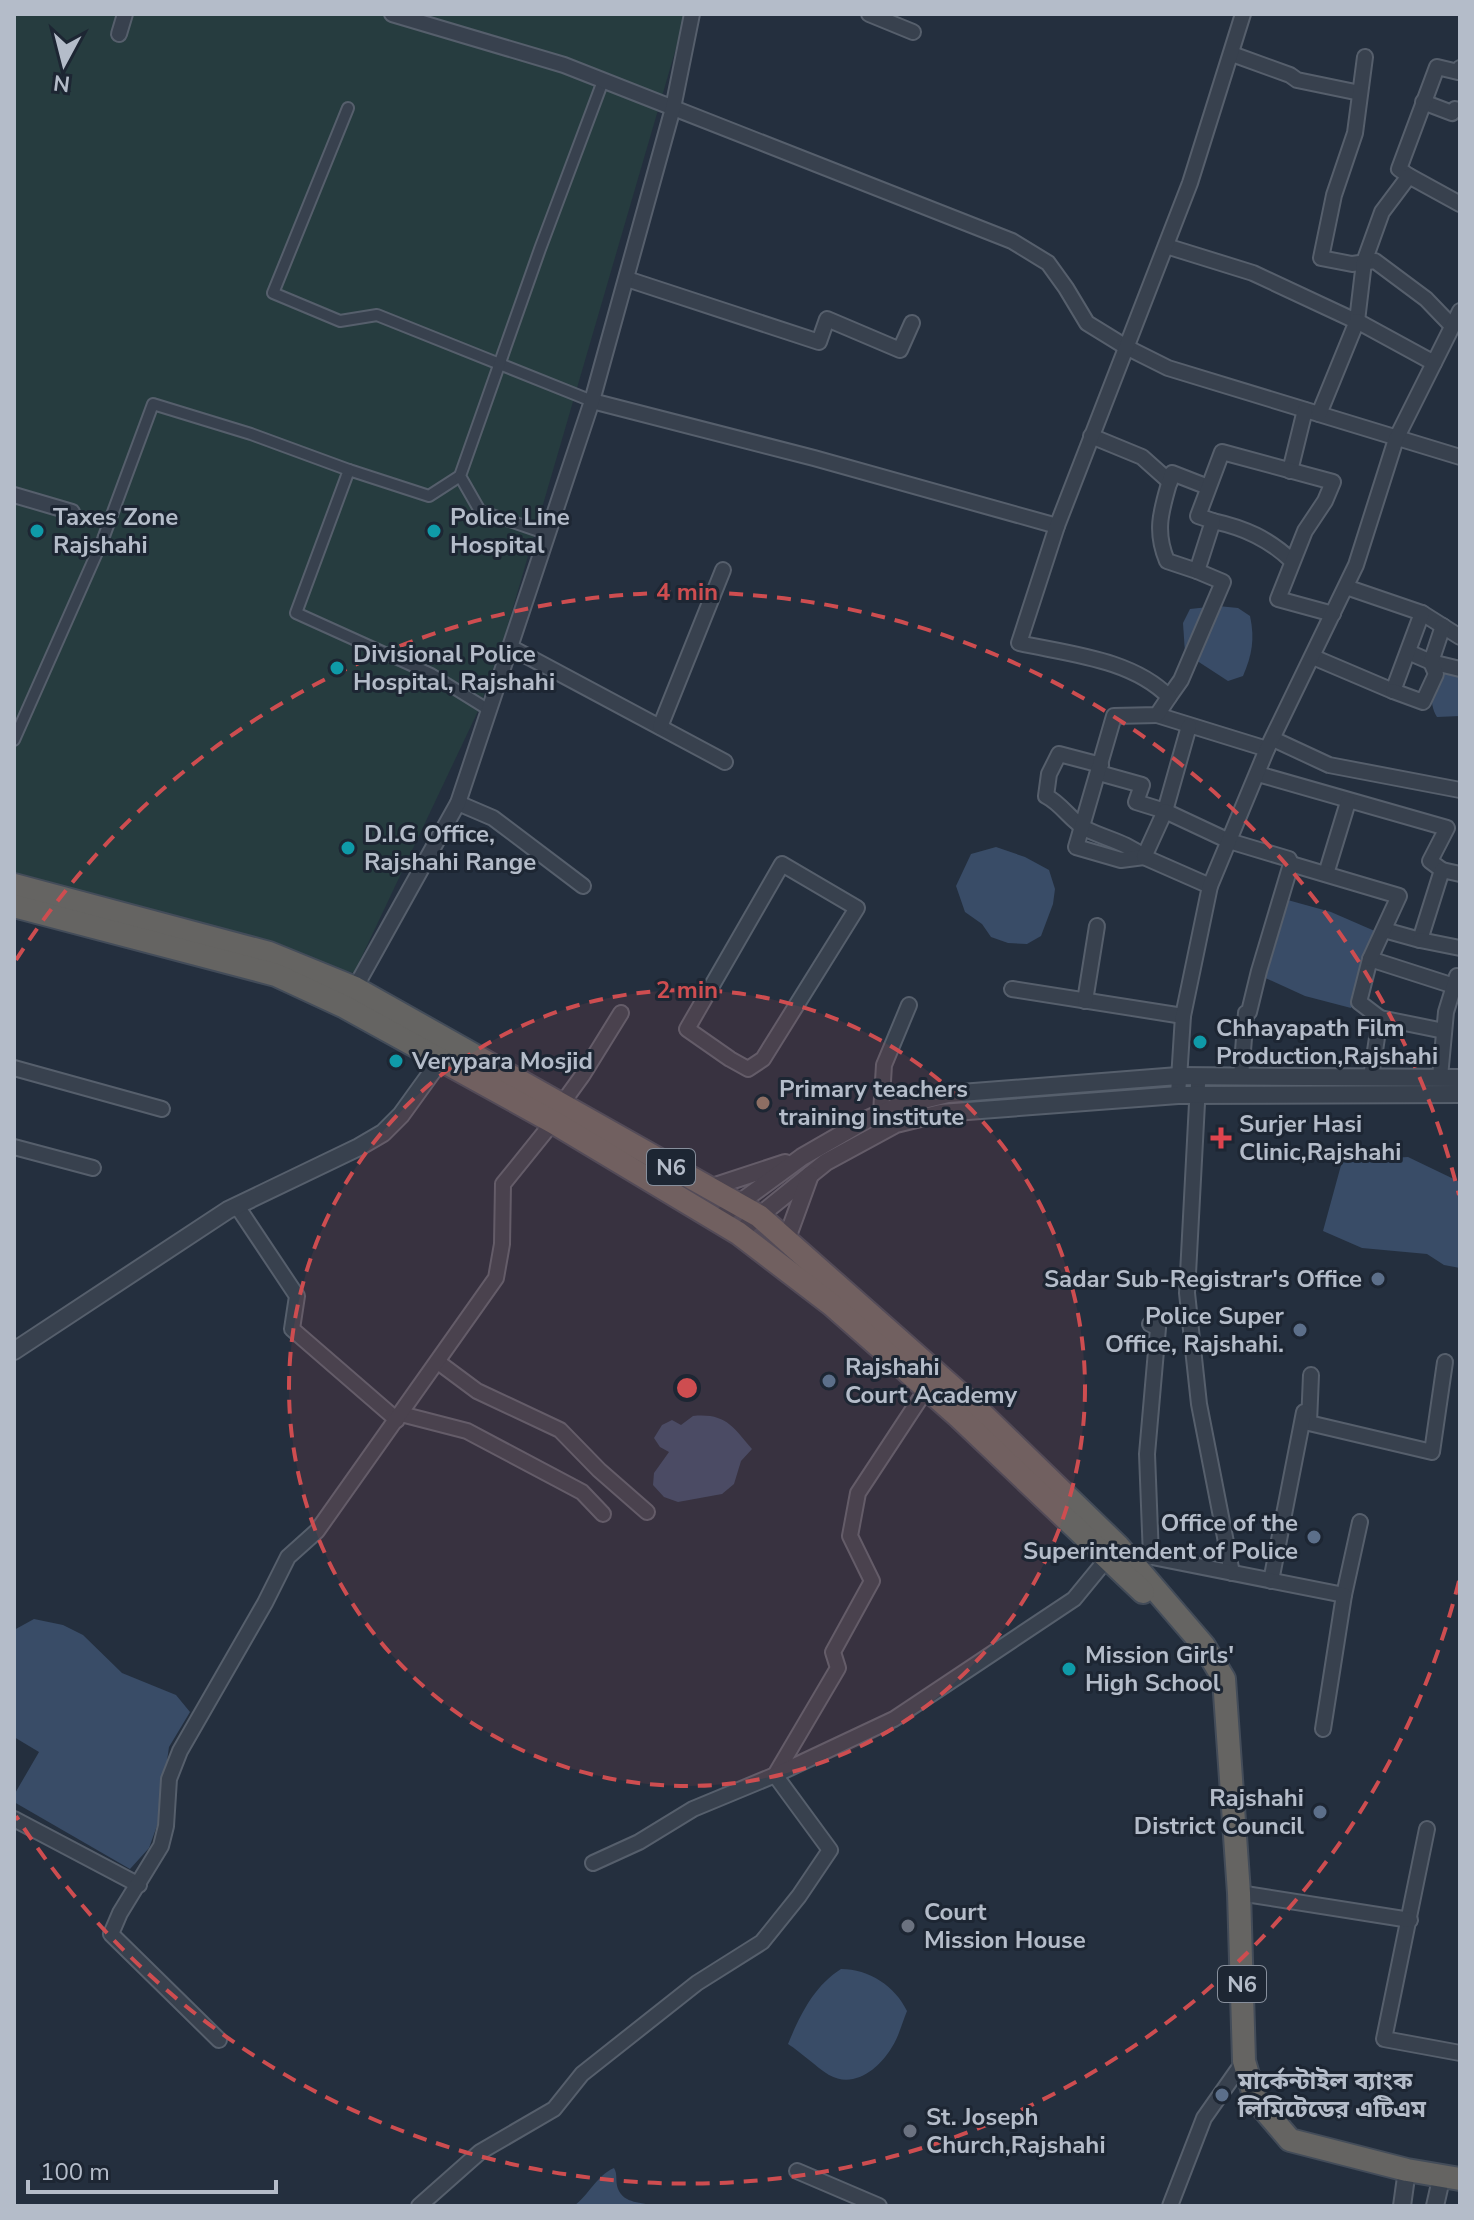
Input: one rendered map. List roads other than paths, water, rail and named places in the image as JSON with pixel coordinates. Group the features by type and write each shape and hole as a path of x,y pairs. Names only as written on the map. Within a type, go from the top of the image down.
{"highway":[{"name":"N6","path":"14,885 269,953 557,1114 709,1188 759,1216 932,1382"},
{"name":"N6","path":"14,906 276,975 350,998"},
{"name":"N6","path":"557,1114 738,1233 932,1382 977,1409 1114,1556 1204,1646 1224,1679 1239,1893 1244,2061 1255,2099 1290,2140 1407,2170 1451,2177"}],"street":[{"path":"119,34 125,14"},
{"path":"392,14 564,65 1012,241 1048,263 1087,323 1168,368 1460,457"},
{"path":"350,998 458,803 592,401 673,108 692,14"},
{"path":"869,14 913,32"},
{"path":"1169,697 1156,683 1107,662 1019,643 1057,526 1166,246 1243,14"},
{"path":"1232,54 1297,80 1360,93"},
{"path":"1365,57 1355,133 1334,195 1321,258 1352,264 1375,261 1426,299 1452,326"},
{"path":"1460,69 1458,72 1437,67 1399,169 1460,204"},
{"path":"14,740 103,539 153,404 251,434 429,496 460,476 603,81"},
{"path":"1423,102 1452,113 1455,109 1460,110"},
{"path":"348,108 273,293 340,321 377,315 498,366 592,401 814,458 1057,526"},
{"path":"1290,471 1312,412 1359,322 1364,262 1382,212 1409,176"},
{"path":"1166,246 1253,273 1302,293 1434,363"},
{"path":"627,279 819,342 827,319 900,350 912,323"},
{"path":"1178,1095 1183,1016 1210,886 1270,744 1356,565 1396,439 1460,311"},
{"path":"1091,436 1142,457 1170,482"},
{"path":"1292,561 1274,544 1235,526 1198,516 1222,452 1333,482 1325,501 1305,531 1278,599 1333,614"},
{"path":"349,470 296,613 431,674 489,710"},
{"path":"1157,715 1181,680 1223,582 1167,561 1161,548 1158,521 1172,473 1208,487"},
{"path":"460,476 480,511 548,534"},
{"path":"14,495 72,512"},
{"path":"1197,571 1213,521"},
{"path":"660,727 723,570"},
{"path":"1346,587 1422,613 1460,637"},
{"path":"1393,691 1422,613"},
{"path":"1313,657 1423,702 1436,674 1431,662 1443,626"},
{"path":"510,647 725,762"},
{"path":"1408,652 1460,669"},
{"path":"1144,857 1121,860 1076,847 1114,716 1157,715 1189,726 1192,724 1270,744 1329,765 1460,790"},
{"path":"1144,857 1165,811 1189,726"},
{"path":"1210,886 1144,857 1132,846 1082,827 1059,803 1046,796 1049,774 1059,754 1142,785 1136,802 1165,811 1229,841 1289,859 1291,864 1249,1012 1246,1013 1241,1076"},
{"path":"1258,774 1447,828 1430,861 1442,870 1460,874"},
{"path":"1326,874 1348,802"},
{"path":"458,803 493,818 583,886"},
{"path":"1443,834 1460,839"},
{"path":"782,864 857,908 763,1059 748,1069 687,1029 782,864"},
{"path":"1291,864 1399,896 1370,959 1359,1002 1380,1018 1444,1031"},
{"path":"1420,940 1442,870"},
{"path":"1085,1001 1097,926"},
{"path":"1384,930 1460,948"},
{"path":"1370,959 1458,976 1446,1012 1440,1077"},
{"path":"1012,989 1183,1016"},
{"path":"881,1113 884,1065 909,1005"},
{"path":"219,2040 111,1934 120,1913 161,1846 166,1826 169,1779 186,1740 288,1557 317,1531 496,1278 502,1244 503,1184 557,1114 621,1013"},
{"path":"1371,1077 1380,1018"},
{"path":"14,1351 237,1206 383,1133 401,1115 447,1052"},
{"path":"14,1068 162,1109"},
{"path":"716,1220 802,1157 881,1113 948,1094 1178,1076 1460,1078"},
{"path":"1199,1076 1187,1293 1199,1404 1232,1573"},
{"path":"738,1233 826,1162 896,1124 941,1113 1178,1095 1460,1094"},
{"path":"14,1147 93,1168"},
{"path":"709,1188 802,1157"},
{"path":"786,1241 810,1175"},
{"path":"237,1206 297,1296 292,1329 399,1417 467,1431 582,1492 603,1514"},
{"path":"1150,1324 1158,1328 1147,1454 1151,1557"},
{"path":"438,1362 477,1391 560,1430 647,1512"},
{"path":"1271,1581 1312,1370 1309,1423 1432,1452 1445,1362"},
{"path":"775,1775 838,1668 833,1652 872,1581 850,1536 858,1493 932,1382"},
{"path":"1323,1729 1344,1595 1360,1522"},
{"path":"593,1863 639,1842 693,1809 775,1775 894,1719 1074,1599 1114,1556 1151,1557 1344,1595"},
{"path":"419,2206 480,2152 554,2109 582,2074 697,1983 762,1942 799,1896 830,1850 775,1775"},
{"path":"14,1819 139,1885"},
{"path":"1427,1829 1384,2039 1460,2053"},
{"path":"1239,1893 1410,1920"},
{"path":"1170,2206 1204,2118 1244,2061"},
{"path":"1402,2206 1407,2170"},
{"path":"797,2171 879,2206"},
{"path":"1435,2206 1451,2177"}],"water":[{"path":"1218,606 1238,608 1250,616 1252,624 1252,647 1243,676 1228,681 1185,653 1183,623 1190,609"},
{"path":"1442,674 1460,674 1460,716 1437,717 1432,705 1434,690"},
{"path":"996,847 1049,870 1055,889 1053,904 1041,936 1027,944 1008,943 991,937 982,924 965,912 956,886 971,854"},
{"path":"1284,899 1331,912 1377,932 1351,1008 1305,996 1261,976"},
{"path":"1346,1147 1391,1158 1408,1157 1460,1182 1460,1268 1444,1265 1427,1254 1362,1248 1323,1231"},
{"path":"693,1416 721,1419 734,1428 752,1449 741,1461 734,1484 722,1494 678,1502 664,1497 653,1485 654,1473 669,1452 660,1447 654,1438 662,1425 672,1420 681,1425"},
{"path":"34,1619 63,1625 83,1635 122,1673 176,1695 190,1712 169,1747 158,1823 149,1848 130,1869 14,1802 14,1795 39,1752 14,1737 14,1630"},
{"path":"841,1969 861,1972 880,1981 896,1994 907,2011 887,2055 873,2069 848,2080 829,2075 788,2044 816,1993"},
{"path":"614,2168 618,2189 624,2197 655,2206 574,2206 602,2176"}],"place":[{"name":"Taxes Zone Rajshahi","path":"37,531"},
{"name":"Police Line Hospital","path":"434,531"},
{"name":"Divisional Police Hospital, Rajshahi","path":"337,668"},
{"name":"D.I.G Office, Rajshahi Range","path":"348,848"},
{"name":"Chhayapath Film Production,Rajshahi","path":"1200,1042"},
{"name":"Verypara Mosjid","path":"396,1061"},
{"name":"Primary teachers training institute","path":"763,1103"},
{"name":"Surjer Hasi Clinic,Rajshahi","path":"1221,1138"},
{"name":"Sadar Sub-Registrar's Office","path":"1378,1279"},
{"name":"Police Super Office, Rajshahi.","path":"1300,1330"},
{"name":"Rajshahi Court Academy","path":"829,1381"},
{"name":"Office of the Superintendent of Police","path":"1314,1537"},
{"name":"Mission Girls' High School","path":"1069,1669"},
{"name":"Rajshahi District Council","path":"1320,1812"},
{"name":"Court Mission House","path":"908,1926"},
{"name":"মার্কেন্টাইল ব্যাংক লিমিটেডের এটিএম","path":"1222,2095"},
{"name":"St. Joseph Church,Rajshahi","path":"910,2131"}]}
